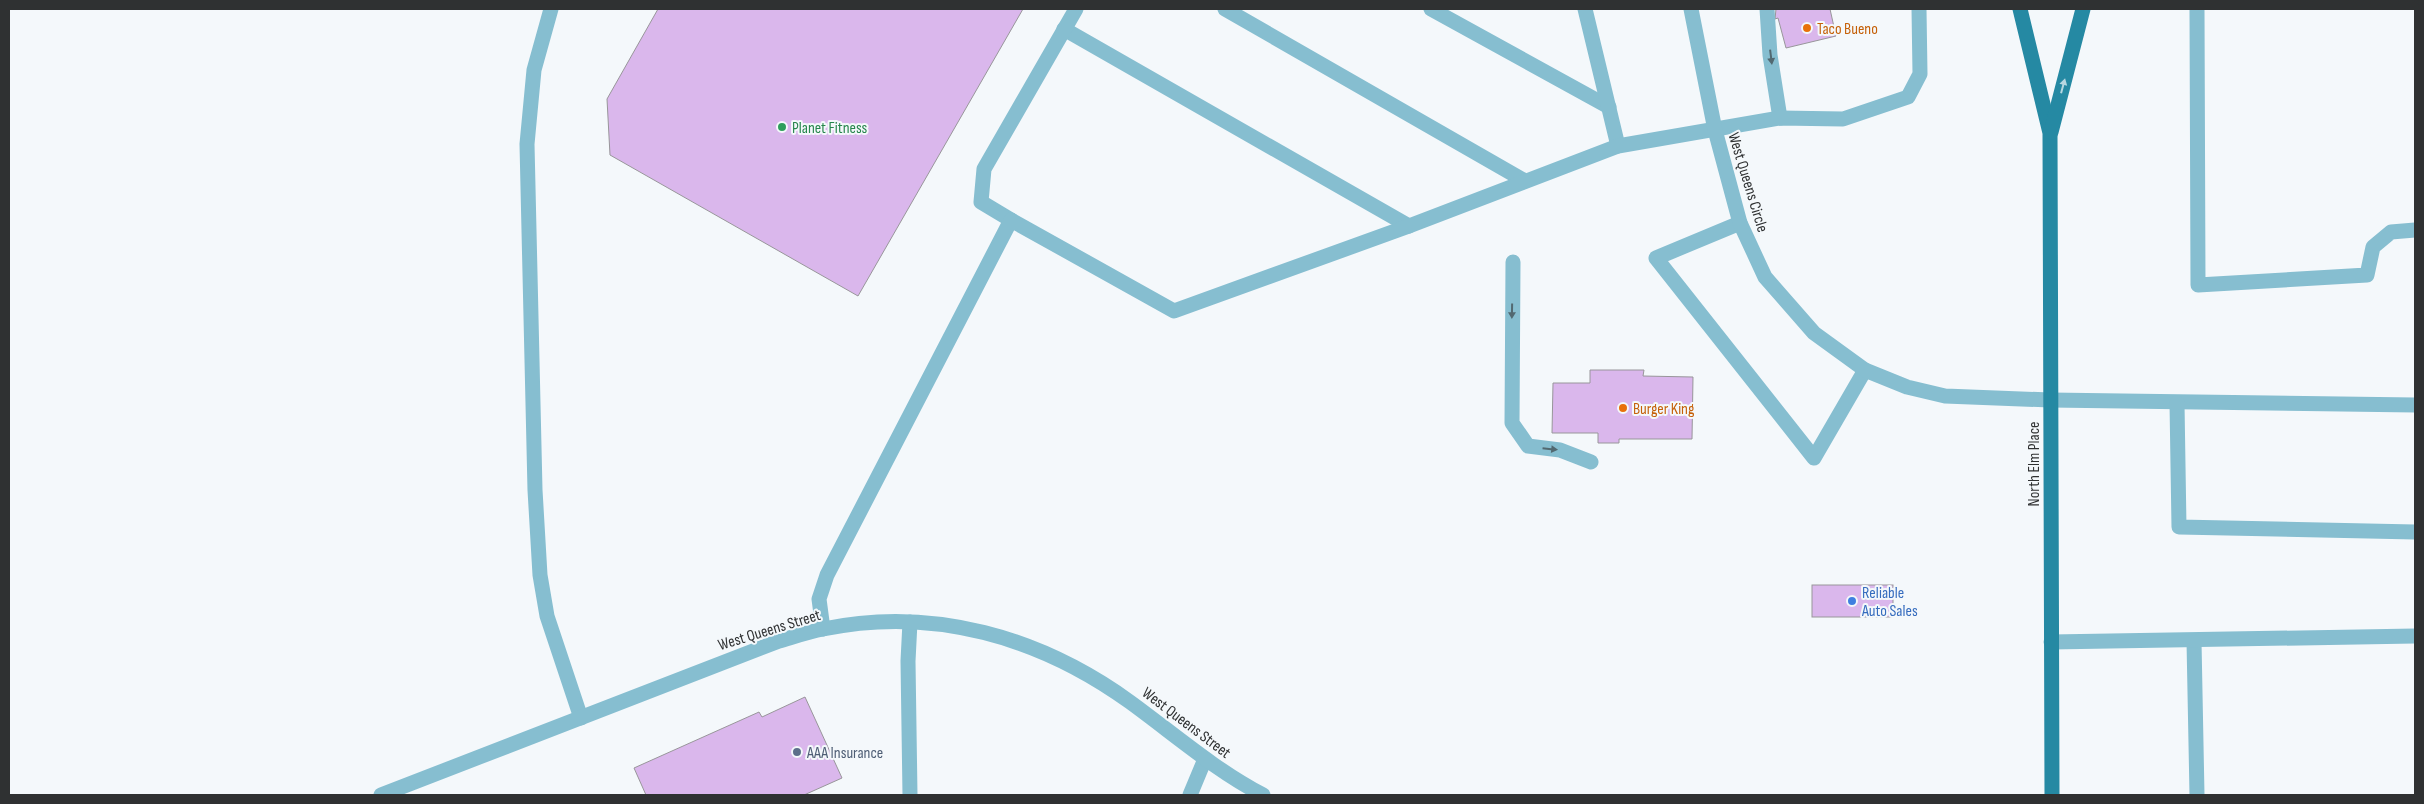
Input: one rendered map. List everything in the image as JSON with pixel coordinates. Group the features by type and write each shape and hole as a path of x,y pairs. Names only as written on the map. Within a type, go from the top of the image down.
{"main road":[{"name":"North Elm Place","path":"2020,9 2050,133 2052,795"},
{"name":"North Elm Place","path":"2050,133 2083,9"}],"street":[{"path":"551,9 534,70 527,144 534,490 540,575 547,616 580,718"},
{"path":"1076,9 984,169 981,202 1174,311 1409,226 1618,146 1780,118 1843,119 1908,97 1920,74 1918,9"},
{"path":"1225,9 1525,181"},
{"path":"1431,9 1609,107"},
{"path":"1585,9 1618,146"},
{"name":"West Queens Circle","path":"1691,9 1715,130 1740,223 1765,277 1814,333 1865,370 1907,387 1945,396 2177,403 2415,405"},
{"path":"1767,9 1770,55 1780,118"},
{"path":"2197,9 2198,285 2367,275 2373,247 2391,232 2415,230"},
{"path":"1064,29 1409,226"},
{"path":"823,629 819,600 826,575 1011,220"},
{"path":"1740,223 1656,258 1814,458 1865,370"},
{"path":"1513,262 1512,423 1528,446 1560,450 1591,462"},
{"path":"2177,403 2179,527 2415,532"},
{"path":"910,622 908,661 910,795"},
{"name":"West Queens Street","path":"381,795 728,659 779,641 823,629 864,623 910,622 956,626 995,634 1034,647 1092,677 1129,701 1205,759 1263,795"},
{"path":"2051,642 2415,636"},
{"path":"2194,640 2197,795"},
{"path":"1190,795 1205,759"}],"building":[{"name":"Planet Fitness","path":"658,9 1023,9 858,296 610,155 607,99"},
{"name":"Taco Bueno","path":"1776,9 1830,9 1836,36 1786,48 1778,18 1775,19"},
{"name":"Burger King","path":"1590,370 1644,370 1643,376 1693,377 1692,439 1619,439 1619,443 1598,443 1598,433 1552,433 1553,383 1590,383"},
{"name":"Reliable Auto Sales","path":"1812,585 1893,585 1893,617 1812,617"},
{"path":"805,697 842,778 804,795 646,795 634,768 759,712 762,717"}],"place":[{"name":"Taco Bueno","path":"1807,28"},
{"name":"Planet Fitness","path":"782,127"},
{"name":"Burger King","path":"1623,408"},
{"name":"Reliable Auto Sales","path":"1852,601"},
{"name":"AAA Insurance","path":"797,752"}]}
